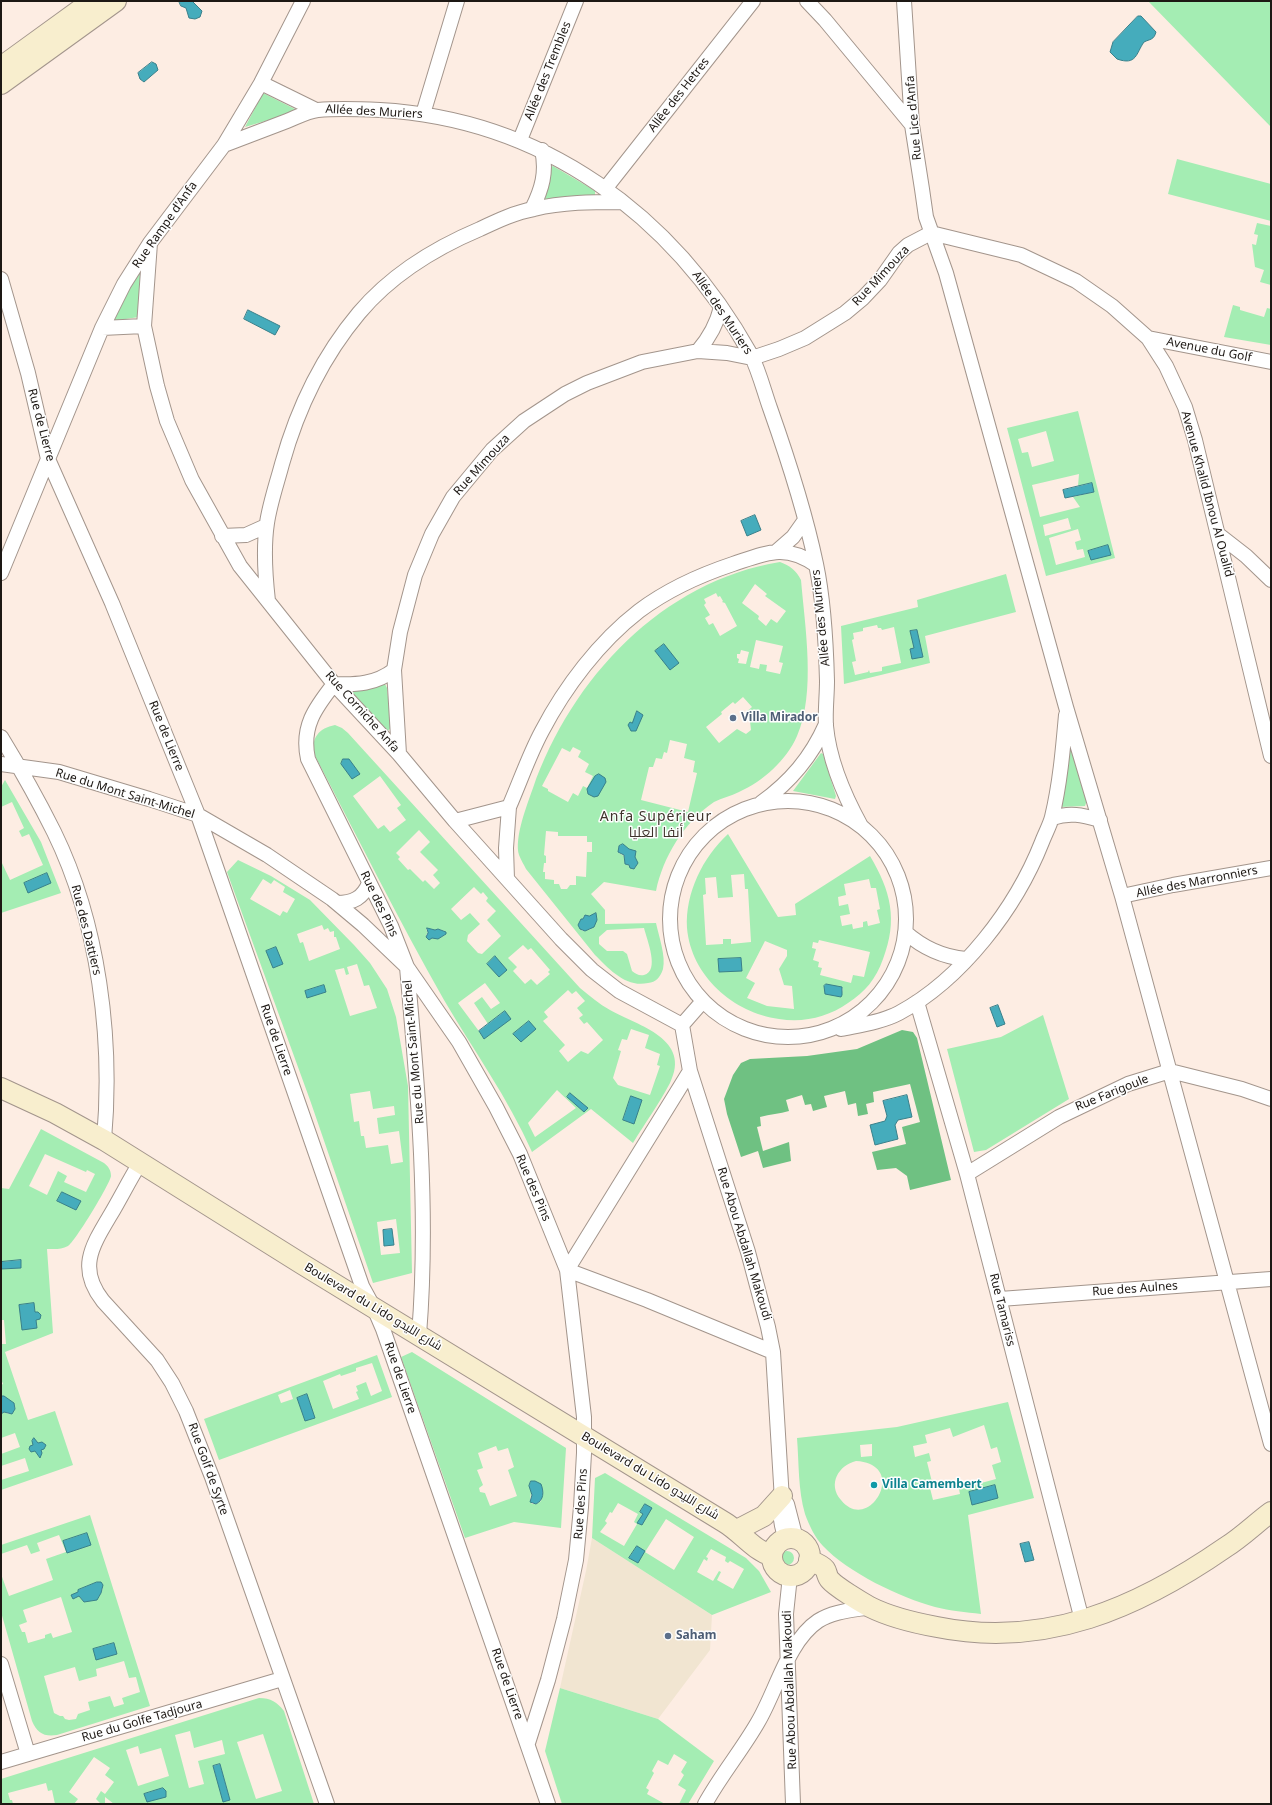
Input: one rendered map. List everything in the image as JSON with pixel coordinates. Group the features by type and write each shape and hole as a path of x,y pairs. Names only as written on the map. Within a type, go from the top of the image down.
{"main road":[{"path":"1,67 92,1"},
{"path":"1,84 116,1"},
{"name":"Boulevard du Lido شارع الليدو","path":"1,1088 55,1113 104,1140 739,1532 783,1544"},
{"path":"739,1532 764,1516 782,1498"},
{"path":"801,1569 808,1549 801,1541 783,1544 772,1562 779,1572 801,1569 825,1569 829,1580 871,1607 906,1620 958,1631 977,1633 1034,1631 1082,1620 1114,1610 1164,1586 1227,1546 1271,1512"}],"street":[{"name":"Rue Rampe d'Anfa","path":"2,565 102,328 124,284 150,243 224,145 261,83 303,1"},
{"path":"423,114 457,1"},
{"name":"Allée des Trembles","path":"520,140 576,1"},
{"name":"Allêe des Hetres","path":"605,189 753,1"},
{"path":"807,1 825,20 912,125"},
{"name":"Rue Lice d'Anfa","path":"904,1 912,125 926,217 946,273 1066,707 1122,896 1271,1444"},
{"name":"Allée des Muriers","path":"261,83 316,110"},
{"name":"Allée des Muriers","path":"224,145 316,110 362,110 423,114 482,128 520,140 560,160 605,189 622,202 655,229 680,254 696,272 721,307 752,358 786,453 816,565 823,610 826,653 826,724 841,782 861,826"},
{"path":"532,209 541,192 544,178 545,164 542,150"},
{"path":"268,602 265,574 266,526 288,446 300,411 316,378 359,313 390,283 429,254 460,237 532,209 562,204 622,202"},
{"name":"Avenue Khalid Ibnou Al Oualid","path":"931,233 1004,250 1021,255 1050,268 1076,281 1112,306 1148,338 1166,366 1185,407 1195,440 1271,756"},
{"name":"Rue Mimouza","path":"399,754 394,670 400,632 409,595 423,554 432,534 453,497 492,450 545,406 587,383 642,362 698,351 726,353 752,358 805,338 845,313 880,280 899,253 908,244 931,233"},
{"name":"Rue Corniche Anfa","path":"150,243 144,326 157,386 167,421 192,480 240,566 334,684 399,754 455,822 561,939 592,970 619,991 682,1025"},
{"name":"Rue de Lierre","path":"1,279 28,374 48,459 112,603 198,815 362,1286 374,1308 528,1743 548,1804"},
{"path":"698,351 705,343 715,325 721,307"},
{"path":"102,328 144,326"},
{"name":"Avenue du Golf","path":"1148,338 1271,362"},
{"path":"507,879 506,848 509,807 542,732 568,689 591,659 617,630 639,611 675,588 708,572 777,551 793,537 805,520"},
{"path":"222,536 246,535 266,526"},
{"path":"1219,535 1246,556 1271,580"},
{"path":"777,551 799,554 816,565"},
{"path":"334,684 352,685 376,680 385,677 394,670"},
{"name":"Rue des Pins","path":"334,684 315,710 309,723 306,736 308,760 391,926 406,967 460,1042 520,1154 567,1270 584,1417 582,1488 576,1560 558,1645 528,1743"},
{"path":"826,1032 853,1017 867,1007 888,981 902,949 905,932 904,900 895,869 887,854 877,841 861,826 831,809 808,803 785,801 760,804 728,818 706,835 691,853 682,868 676,884 670,918 675,952 689,984 703,1001 726,1019 738,1026 758,1033 780,1037 801,1036 826,1032 880,1020 898,1014 935,988 966,959 1006,912 1022,885 1038,854 1052,818 1059,779 1066,707"},
{"name":"Allée des Muriers","path":"760,804 782,787 798,771 814,748 826,724"},
{"name":"Rue des Dattiers","path":"1,737 54,832 78,892 90,938 99,982 105,1035 107,1096 104,1140"},
{"name":"Rue du Mont Saint-Michel","path":"1,764 59,772 198,815 306,880 363,924 406,967 422,1159 423,1261 419,1335"},
{"path":"455,822 509,807"},
{"path":"1052,818 1069,814 1100,820"},
{"name":"Allée des Marronniers","path":"1122,896 1173,885 1271,868"},
{"path":"337,903 353,902 363,894 370,883"},
{"path":"905,932 930,950 950,957 966,959"},
{"path":"682,1025 703,1001"},
{"name":"Rue Tamariss","path":"917,1002 967,1174 1082,1620"},
{"name":"Rue Abou Abdallah Makoudi","path":"682,1025 690,1071 748,1252 768,1327 773,1352 782,1498 788,1505 783,1544"},
{"path":"690,1071 567,1270 647,1300 773,1352"},
{"name":"Rue Farigoule","path":"967,1174 1035,1131 1071,1111 1128,1084 1170,1072 1242,1089 1271,1099"},
{"name":"Rue Golf de Syrte","path":"140,1163 94,1242 89,1261 90,1280 95,1292 156,1360 178,1395 212,1477 327,1804"},
{"name":"Rue des Aulnes","path":"1000,1300 1271,1279"},
{"name":"Rue Abou Abdallah Makoudi","path":"793,1804 786,1614 801,1569"},
{"path":"705,1804 758,1722 788,1661 799,1641 809,1629 819,1620 848,1610 871,1607"},
{"path":"1,1664 28,1754"},
{"name":"Rue du Golfe Tadjoura","path":"1,1762 282,1679"}],"shaded area":[{"path":"592,1538 712,1615 710,1650 658,1719 560,1688"}],"green space":[{"path":"1148,1 1271,1 1271,127"},
{"path":"263,93 299,111 245,127"},
{"path":"1177,159 1271,184 1271,221 1168,194"},
{"path":"553,166 595,191 595,196 543,200 550,167"},
{"path":"1257,223 1271,226 1271,285 1260,282 1264,270 1255,267 1252,244 1256,245 1258,235 1254,234"},
{"path":"144,262 139,317 112,321"},
{"path":"1233,305 1240,307 1240,310 1264,317 1267,308 1271,309 1271,345 1224,337"},
{"path":"1078,411 1115,558 1046,576 1007,428","holes":["1046,431 1054,461 1032,467 1028,452 1022,453 1018,439","1079,474 1078,486 1092,483 1094,492 1073,497 1080,507 1040,517 1032,485","1068,518 1071,529 1045,536 1043,525","1078,529 1081,540 1075,542 1077,550 1083,549 1085,557 1056,565 1049,538"]},
{"path":"780,562 792,569 801,580 808,660 808,680 803,719 797,736 787,754 773,769 757,782 714,802 703,810 684,830 676,841 664,866 656,891 604,882 591,894 605,910 605,924 656,923 664,958 662,972 653,982 640,984 632,983 618,976 595,955 526,869 519,855 518,848 518,840 522,822 533,788 550,748 571,709 597,674 626,641 660,613 697,590 737,573","holes":["755,584 767,594 765,596 786,611 777,623 771,619 766,626 758,619 759,616 742,603","716,593 718,597 720,596 723,601 722,602 725,603 737,626 720,636 713,623 709,625 705,618 710,615 704,605 706,603 704,599","756,640 783,646 779,662 783,663 780,674 766,671 767,665 760,664 759,669 750,667","741,650 749,652 746,664 738,663 739,659 737,658 737,654 740,654","743,697 752,707 744,714 750,721 751,730 746,734 737,729 719,743 706,727 722,714 721,712 733,702 735,704","670,740 687,744 684,758 695,761 693,772 697,773 688,812 641,800 649,767 653,767 656,758 662,759 664,752 667,753","573,747 581,751 578,757 589,764 585,772 593,776 587,788 583,786 578,796 573,793 568,802 542,786 562,748 570,752","546,831 558,832 558,836 587,836 587,842 592,842 592,852 587,852 586,877 576,876 576,885 570,885 567,889 561,889 559,884 554,884 554,880 545,879 545,872 543,872 544,863 546,863 546,856 544,855","620,845 627,848 636,860 637,864 635,868 625,864 624,856 619,853 618,849","584,916 589,916 591,929 582,931 581,919 583,919","644,928 650,947 652,962 649,972 644,975 633,972 627,954 623,951 607,951 599,944 599,937 607,930"]},
{"path":"1006,574 1016,612 925,636 930,663 844,684 841,626 918,607 917,600","holes":["877,625 878,628 881,628 882,630 894,627 901,663 882,667 882,671 870,673 869,670 868,672 855,675 852,662 856,661 852,640 854,639 853,633 863,631 863,628"]},
{"path":"383,683 387,688 391,727 388,731 351,693 352,691"},
{"path":"335,725 348,733 580,988 606,1008 659,1036 668,1045 674,1055 675,1068 670,1083 633,1143 591,1109 532,1152 502,1094 427,970 314,754 313,748 317,735 329,726","holes":["380,776 401,805 397,808 406,820 390,832 384,825 378,829 353,796","419,830 430,842 420,852 438,870 433,875 440,883 434,889 425,880 423,882 410,869 408,870 398,859 400,857 396,853","474,887 481,894 483,892 488,898 486,901 496,911 487,920 501,936 482,954 478,953 467,941 468,935 480,924 470,913 461,920 451,909","426,929 438,929 444,931 445,935 439,938 427,938 426,935 428,933","523,945 528,950 531,948 550,970 548,972 550,974 537,985 531,979 525,984 513,971 517,967 508,958","485,983 500,1003 491,1009 482,997 474,1003 488,1024 505,1011 484,1038 458,1003","568,990 572,994 576,991 585,1001 577,1008 583,1015 579,1018 584,1024 587,1022 603,1040 588,1054 581,1051 568,1062 559,1051 565,1045 543,1021 548,1017 544,1012","631,1029 649,1035 645,1048 660,1054 657,1065 660,1066 650,1095 618,1085 613,1078 621,1051 618,1050 622,1039 627,1040","557,1090 576,1108 535,1137 528,1123"]},
{"path":"1066,733 1087,800 1085,806 1060,807"},
{"path":"821,753 823,754 836,796 835,799 793,791"},
{"path":"5,780 41,842 61,893 1,913 1,861 10,880 43,865 29,834 22,837 19,831 24,828 12,802 1,807 1,787"},
{"path":"728,834 778,917 796,915 795,904 870,856 883,881 890,906 891,918 888,945 883,959 877,973 865,990 848,1003 832,1012 815,1018 788,1020 762,1015 746,1009 731,1000 718,989 706,976 697,962 690,945 687,928 687,915 689,902 697,876 719,843","holes":["744,874 745,889 748,889 751,942 731,944 731,939 723,939 723,944 706,945 703,895 706,894 705,878 716,877 718,898 733,897 731,875","869,879 871,888 876,888 880,909 877,910 880,923 868,926 867,921 863,922 863,927 853,929 852,924 842,926 840,916 850,914 848,904 839,906 838,897 846,895 844,884","819,940 870,952 864,977 853,975 851,983 820,975 822,968 818,967 819,962 813,960 816,949 812,948 813,942 818,943","765,941 787,950 787,956 779,969 784,985 792,986 794,1009 767,1006 747,998 755,983 746,978","826,985 842,988 841,995 825,993"]},
{"path":"238,860 271,876 310,900 370,963 387,989 396,1017 408,1086 412,1273 373,1283 310,1100 227,872","holes":["263,879 271,884 274,880 285,887 283,892 295,899 287,913 283,911 280,916 250,899","322,925 324,930 328,928 330,932 334,931 334,937 336,937 340,949 309,961 303,942 300,943 297,934","357,964 364,986 369,985 377,1008 350,1016 335,970 344,968 346,975 349,974 347,967","370,1091 373,1109 394,1106 395,1115 377,1118 379,1134 399,1131 403,1162 391,1164 388,1145 366,1148 364,1136 361,1136 359,1121 354,1122 350,1094","396,1219 400,1253 381,1255 377,1222"]},
{"path":"1043,1015 1069,1099 986,1150 974,1152 947,1049 1001,1037"},
{"path":"902,1030 913,1032 917,1038 951,1180 910,1190 907,1176 896,1168 877,1170 872,1152 906,1144 902,1127 920,1122 910,1084 873,1092 874,1102 866,1104 868,1114 858,1116 856,1103 848,1105 845,1091 824,1096 827,1107 813,1111 811,1104 805,1105 802,1095 786,1100 789,1111 760,1117 761,1126 757,1127 763,1151 789,1142 791,1161 763,1168 758,1151 741,1157 727,1114 724,1099 733,1075 741,1063 750,1059 807,1056 857,1049"},
{"path":"41,1129 104,1163 109,1168 111,1174 99,1201 72,1242 63,1248 47,1249 53,1333 5,1352 28,1420 55,1411 73,1465 1,1490 1,1480 29,1471 25,1458 1,1466 1,1454 20,1447 15,1433 1,1438 1,1414 4,1412 9,1414 15,1409 15,1405 1,1396 1,1385 3,1384 1,1379 1,1344 6,1344 4,1320 1,1320 1,1269 21,1268 20,1260 1,1262 1,1188 9,1189","holes":["45,1154 86,1172 87,1170 95,1174 86,1192 64,1182 67,1176 58,1171 47,1195 29,1186"]},
{"path":"412,1352 566,1448 561,1528 514,1522 465,1538 401,1357","holes":["496,1446 498,1451 508,1448 514,1467 508,1470 517,1496 490,1506 485,1493 480,1492 479,1488 483,1485 477,1470 483,1468 478,1453","541,1484 543,1491 541,1501 536,1504 532,1504 530,1500 531,1493"]},
{"path":"377,1355 392,1397 219,1460 204,1419","holes":["372,1363 382,1391 371,1396 366,1382 356,1386 358,1391 356,1392 359,1399 333,1409 323,1381 340,1374 341,1376 356,1371 356,1368","290,1390 293,1399 281,1403 278,1395"]},
{"path":"1008,1402 1034,1498 968,1515 981,1614 935,1607 921,1603 875,1583 833,1556 817,1539 808,1523 801,1496 797,1438 897,1427","holes":["984,1425 991,1449 997,1447 1001,1462 992,1465 996,1479 959,1489 960,1494 933,1500 930,1488 933,1486 927,1462 931,1461 929,1453 915,1457 913,1446 927,1443 925,1435 950,1428 953,1437","872,1444 872,1456 861,1457 860,1445","856,1461 872,1465 880,1473 882,1484 879,1495 872,1504 863,1509 852,1508 841,1500 835,1488 837,1476 840,1471 850,1463"]},
{"path":"605,1473 746,1558 759,1571 771,1592 712,1615 592,1538 595,1478","holes":["618,1503 638,1514 634,1522 637,1524 624,1546 600,1532 607,1523 605,1521 610,1512 612,1513","666,1519 694,1537 674,1570 645,1552","711,1549 726,1557 725,1561 728,1563 730,1561 744,1569 733,1589 717,1580 721,1572 719,1571 713,1581 697,1572 704,1559 707,1561 708,1558 706,1557"]},
{"path":"90,1515 150,1706 57,1735 45,1735 36,1729 32,1721 1,1612 1,1574 9,1596 53,1580 46,1559 66,1552 59,1535 37,1543 40,1551 31,1554 27,1545 1,1554 1,1545","holes":["103,1588 99,1597 84,1602 79,1596 71,1595","61,1597 72,1632 53,1638 51,1633 45,1635 45,1638 28,1643 25,1632 22,1632 19,1625 27,1622 23,1610","124,1661 129,1678 136,1677 140,1692 122,1698 124,1704 114,1707 110,1696 88,1702 90,1710 78,1714 76,1719 65,1719 63,1716 54,1713 44,1676 75,1667 79,1681 97,1676 96,1669"]},
{"path":"784,1551 790,1551 794,1555 794,1561 790,1565 784,1565 780,1561 780,1555"},
{"path":"560,1688 658,1719 714,1761 688,1804 679,1804 686,1790 678,1785 684,1775 681,1772 687,1762 674,1754 668,1765 658,1760 652,1771 654,1773 646,1788 649,1790 647,1794 665,1804 562,1804 545,1751"},
{"path":"263,1698 273,1701 284,1711 314,1804 114,1804 105,1797 105,1804 101,1804 96,1799 101,1791 105,1794 114,1782 105,1775 110,1768 94,1757 69,1792 78,1799 74,1804 55,1804 52,1790 48,1791 46,1783 8,1793 13,1804 1,1804 1,1779","holes":["190,1731 194,1748 222,1740 225,1754 198,1761 204,1784 189,1788 175,1735","263,1734 282,1791 256,1799 237,1742","138,1746 140,1754 161,1748 169,1776 138,1786 126,1750","220,1764 230,1800 224,1802 213,1766"]}],"water":[{"path":"179,1 192,1 202,11 200,17 195,19 189,18 186,8 181,6"},
{"path":"1138,16 1141,16 1156,32 1155,35 1152,39 1144,42 1132,60 1124,61 1117,59 1110,52 1113,42"},
{"path":"152,62 156,64 158,70 144,82 140,79 138,73"},
{"path":"248,310 280,326 275,335 244,319"},
{"path":"1092,483 1094,492 1065,498 1063,490"},
{"path":"755,515 761,530 747,536 741,521"},
{"path":"1108,545 1111,555 1091,560 1088,551"},
{"path":"917,630 923,657 912,659 910,649 914,648 910,631"},
{"path":"664,644 679,663 670,670 655,651"},
{"path":"637,711 643,715 636,731 631,731 628,725 630,722 632,723"},
{"path":"343,759 349,759 360,774 352,779 341,764"},
{"path":"599,774 605,778 606,782 598,796 594,797 588,794 587,789 595,776"},
{"path":"623,844 629,849 636,851 635,857 638,863 634,869 625,864 624,855 618,852 619,846"},
{"path":"47,873 51,883 28,893 24,883"},
{"path":"596,913 597,920 594,927 585,931 580,929 578,925 585,915 589,916"},
{"path":"427,928 435,930 438,929 446,932 446,934 438,939 432,938 429,940 426,937 428,933"},
{"path":"276,947 283,964 273,968 266,951"},
{"path":"495,956 507,970 499,977 487,964"},
{"path":"741,958 742,971 719,972 718,959"},
{"path":"826,984 842,987 841,997 825,994 824,986"},
{"path":"324,985 326,992 307,998 305,991"},
{"path":"998,1005 1005,1024 997,1027 990,1008"},
{"path":"505,1011 511,1019 484,1039 479,1031"},
{"path":"529,1021 536,1029 521,1042 513,1034"},
{"path":"570,1093 588,1108 584,1112 567,1097"},
{"path":"907,1095 912,1117 898,1120 895,1125 898,1139 875,1145 870,1125 885,1121 887,1116 883,1101"},
{"path":"631,1096 642,1100 634,1124 623,1120"},
{"path":"62,1192 81,1201 76,1210 57,1201"},
{"path":"392,1229 394,1245 384,1246 383,1230"},
{"path":"21,1260 21,1268 1,1269 1,1262"},
{"path":"34,1303 35,1312 38,1312 41,1315 40,1319 36,1320 37,1328 22,1330 19,1305"},
{"path":"307,1394 315,1418 305,1421 297,1398"},
{"path":"1,1396 4,1396 14,1403 15,1409 12,1414 4,1412 1,1414"},
{"path":"34,1438 38,1443 42,1442 46,1445 44,1449 41,1450 42,1453 40,1458 35,1451 31,1452 29,1449 30,1446 33,1445 32,1441"},
{"path":"531,1481 541,1484 542,1487 542,1498 536,1504 530,1502 532,1495 529,1486"},
{"path":"995,1485 998,1498 972,1505 969,1492"},
{"path":"645,1504 652,1508 642,1525 637,1523 643,1514 640,1512"},
{"path":"87,1533 91,1545 67,1553 63,1541"},
{"path":"1029,1542 1034,1560 1025,1562 1020,1544"},
{"path":"637,1546 645,1551 638,1563 629,1558"},
{"path":"97,1582 101,1582 103,1585 97,1600 84,1602 79,1596 73,1599 71,1595 78,1592 78,1590"},
{"path":"114,1643 117,1654 96,1660 93,1649"},
{"path":"220,1764 230,1800 223,1802 213,1766"},
{"path":"163,1788 166,1791 166,1797 147,1802 144,1794"}],"place":[{"name":"Villa Mirador","path":"733,718"},
{"name":"Villa Camembert","path":"874,1485"},
{"name":"Saham","path":"668,1636"}],"district":[{"name":"Anfa Supérieur أنفا العليا","path":"656,826"}]}
